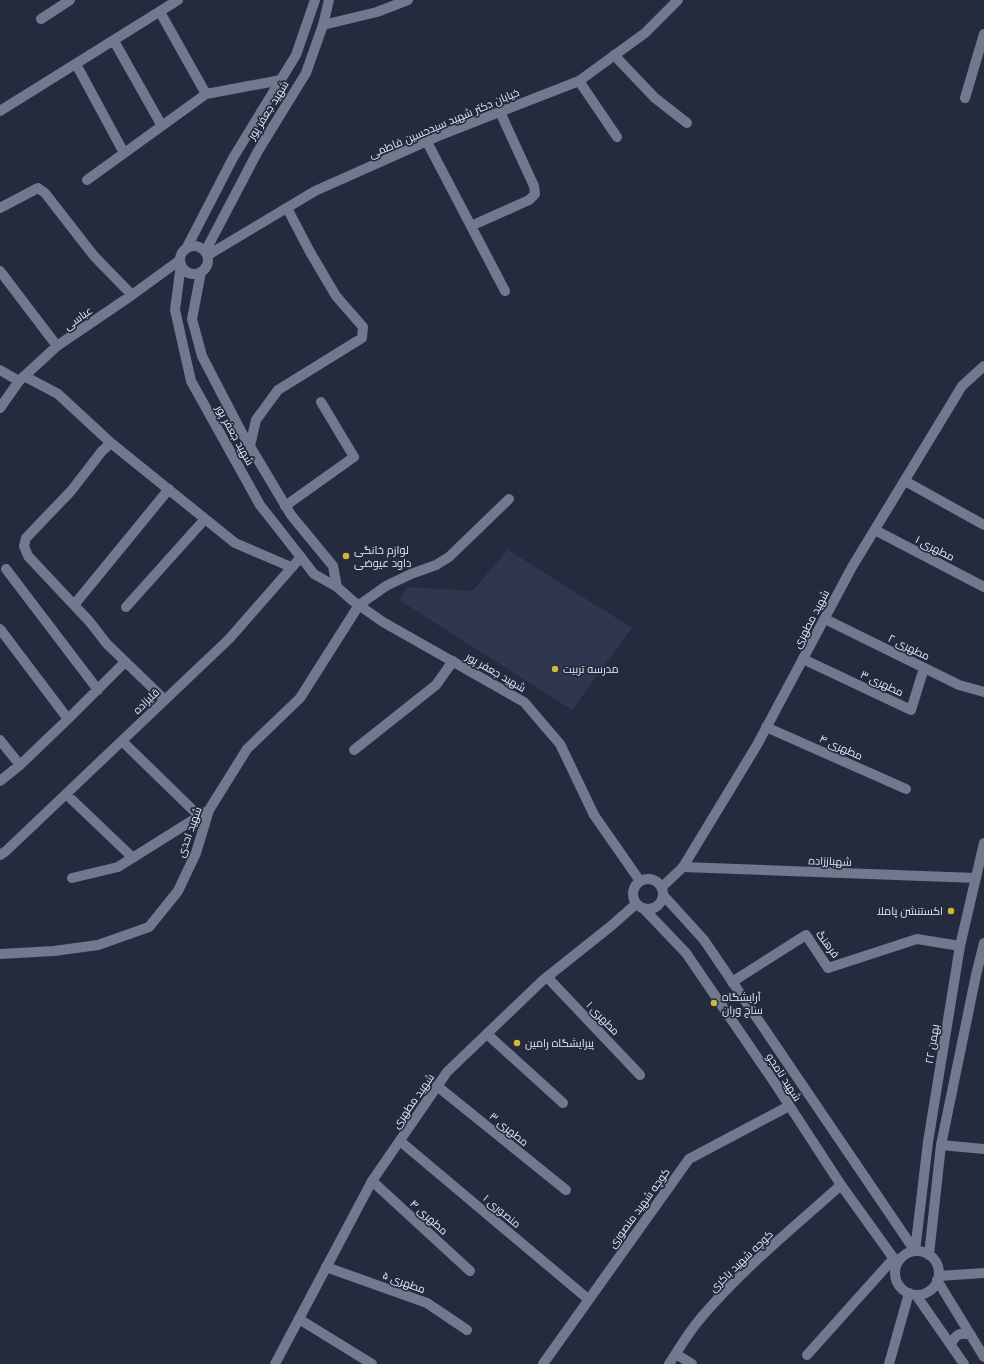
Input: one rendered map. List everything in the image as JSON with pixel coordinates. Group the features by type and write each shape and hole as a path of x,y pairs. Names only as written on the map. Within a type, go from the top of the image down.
{"street":[{"path":"41,18 70,0"},
{"path":"0,111 178,0"},
{"name":"شهید جعفر پور","path":"187,247 233,158 296,55 315,0"},
{"name":"شهید جعفر پور","path":"207,252 258,151 306,73 323,25 329,0"},
{"path":"323,25 377,12 408,0"},
{"name":"خیابان دکتر شهید سیدحسین فاطمی","path":"207,252 315,191 443,134 579,81 645,33 678,0"},
{"path":"160,12 206,94"},
{"path":"965,98 984,34"},
{"path":"114,41 162,126"},
{"path":"614,55 655,98 687,124"},
{"path":"76,64 124,153"},
{"path":"87,180 206,94 281,80"},
{"path":"579,81 617,137"},
{"path":"471,226 529,200 535,194 534,186 500,112"},
{"path":"427,142 504,291"},
{"path":"0,208 38,188 45,193 94,256 132,295"},
{"path":"250,446 256,420 278,390 362,338 363,327 336,296 310,252 287,208"},
{"path":"197,245 207,252 209,263 201,272 196,274 187,272 180,262 183,250 187,247 197,245"},
{"name":"شهید جعفر پور","path":"180,262 175,310 191,381 260,505 314,574 337,587 383,622 524,702 560,744 594,815 640,881"},
{"name":"عباسی","path":"0,408 21,379 58,346 180,262"},
{"path":"0,271 58,346"},
{"name":"شهید جعفر پور","path":"201,272 192,319 202,356 250,446 290,515 333,566 337,587"},
{"name":"شهید مطهری","path":"663,892 683,868 766,727 852,567 962,386 984,364"},
{"path":"0,370 21,379 36,382 58,394 111,443 235,543 291,568"},
{"path":"285,506 354,457 321,402"},
{"path":"111,443 102,451 71,491 26,538 24,546 28,556 89,621 107,644 165,700"},
{"path":"905,481 984,525"},
{"path":"74,605 168,489"},
{"path":"359,605 386,586 449,558 509,500"},
{"path":"126,607 205,519"},
{"name":"مطهری ۱","path":"875,530 984,587"},
{"name":"قلیزاده","path":"0,855 6,851 229,639 301,557"},
{"path":"6,569 98,690"},
{"name":"شهید احدی","path":"0,954 54,951 98,945 148,927 178,890 196,853 209,810 247,748 300,698 359,605"},
{"name":"مطهری ۲","path":"824,619 959,684 984,692"},
{"path":"0,629 68,719"},
{"name":"مطهری ۳","path":"803,659 911,710 924,668"},
{"path":"354,750 436,686 453,661"},
{"path":"0,781 20,765 125,662"},
{"name":"مطهری ۴","path":"766,727 906,789"},
{"path":"0,740 20,765"},
{"path":"122,741 199,816"},
{"path":"66,794 132,857"},
{"path":"72,878 118,866 209,810"},
{"name":"۲۲ بهمن","path":"915,1251 928,1142 960,946 980,880 984,843"},
{"name":"شهباززاده","path":"683,868 980,880"},
{"path":"648,878 656,881 663,892 660,904 652,909 640,906 633,896 634,887 640,881 648,878"},
{"name":"شهید نامجو","path":"663,892 704,940 915,1251"},
{"name":"شهید مطهری","path":"275,1364 372,1181 447,1072 547,977 611,926 640,906"},
{"name":"شهید نامجو","path":"640,906 686,953 841,1185 896,1261"},
{"name":"فرهنگ","path":"732,982 806,935 828,968 917,939 960,946"},
{"path":"929,1255 941,1145 984,943"},
{"name":"مطهری ۱","path":"547,977 640,1075"},
{"path":"486,1034 563,1103"},
{"name":"مطهری ۳","path":"437,1086 566,1190"},
{"name":"کوچه شهید منصوری","path":"543,1364 689,1159 789,1106"},
{"name":"منصوری ۱","path":"400,1141 588,1299"},
{"path":"941,1145 984,1149"},
{"name":"مطهری ۴","path":"372,1181 470,1271"},
{"name":"کوچه شهید باکری","path":"669,1364 679,1347 700,1319 732,1284 841,1185"},
{"path":"807,1355 896,1261 908,1253 915,1251 922,1252 929,1255 934,1260 938,1266 938,1278 934,1286 923,1294 913,1294 903,1290 898,1284 896,1278 896,1261"},
{"name":"مطهری ۵","path":"326,1267 428,1303 467,1330"},
{"path":"938,1278 984,1273"},
{"path":"938,1278 984,1357"},
{"path":"913,1294 951,1344 964,1364"},
{"path":"889,1364 913,1294"},
{"path":"299,1319 372,1364"},
{"path":"951,1344 954,1338 959,1334 964,1333 971,1335"},
{"path":"676,1354 692,1364"}],"shaded area":[{"name":"مدرسه تربیت","path":"508,550 632,628 572,710 399,600 408,587 472,591"}],"place":[{"name":"لوازم خانگی داود عیوضی","path":"346,556"},
{"name":"مدرسه تربیت","path":"555,669"},
{"name":"اکستنشن پاملا","path":"951,911"},
{"name":"آرایشگاه ساچ وران","path":"714,1003"},
{"name":"پیرایشگاه ‌رامین","path":"517,1043"}]}
